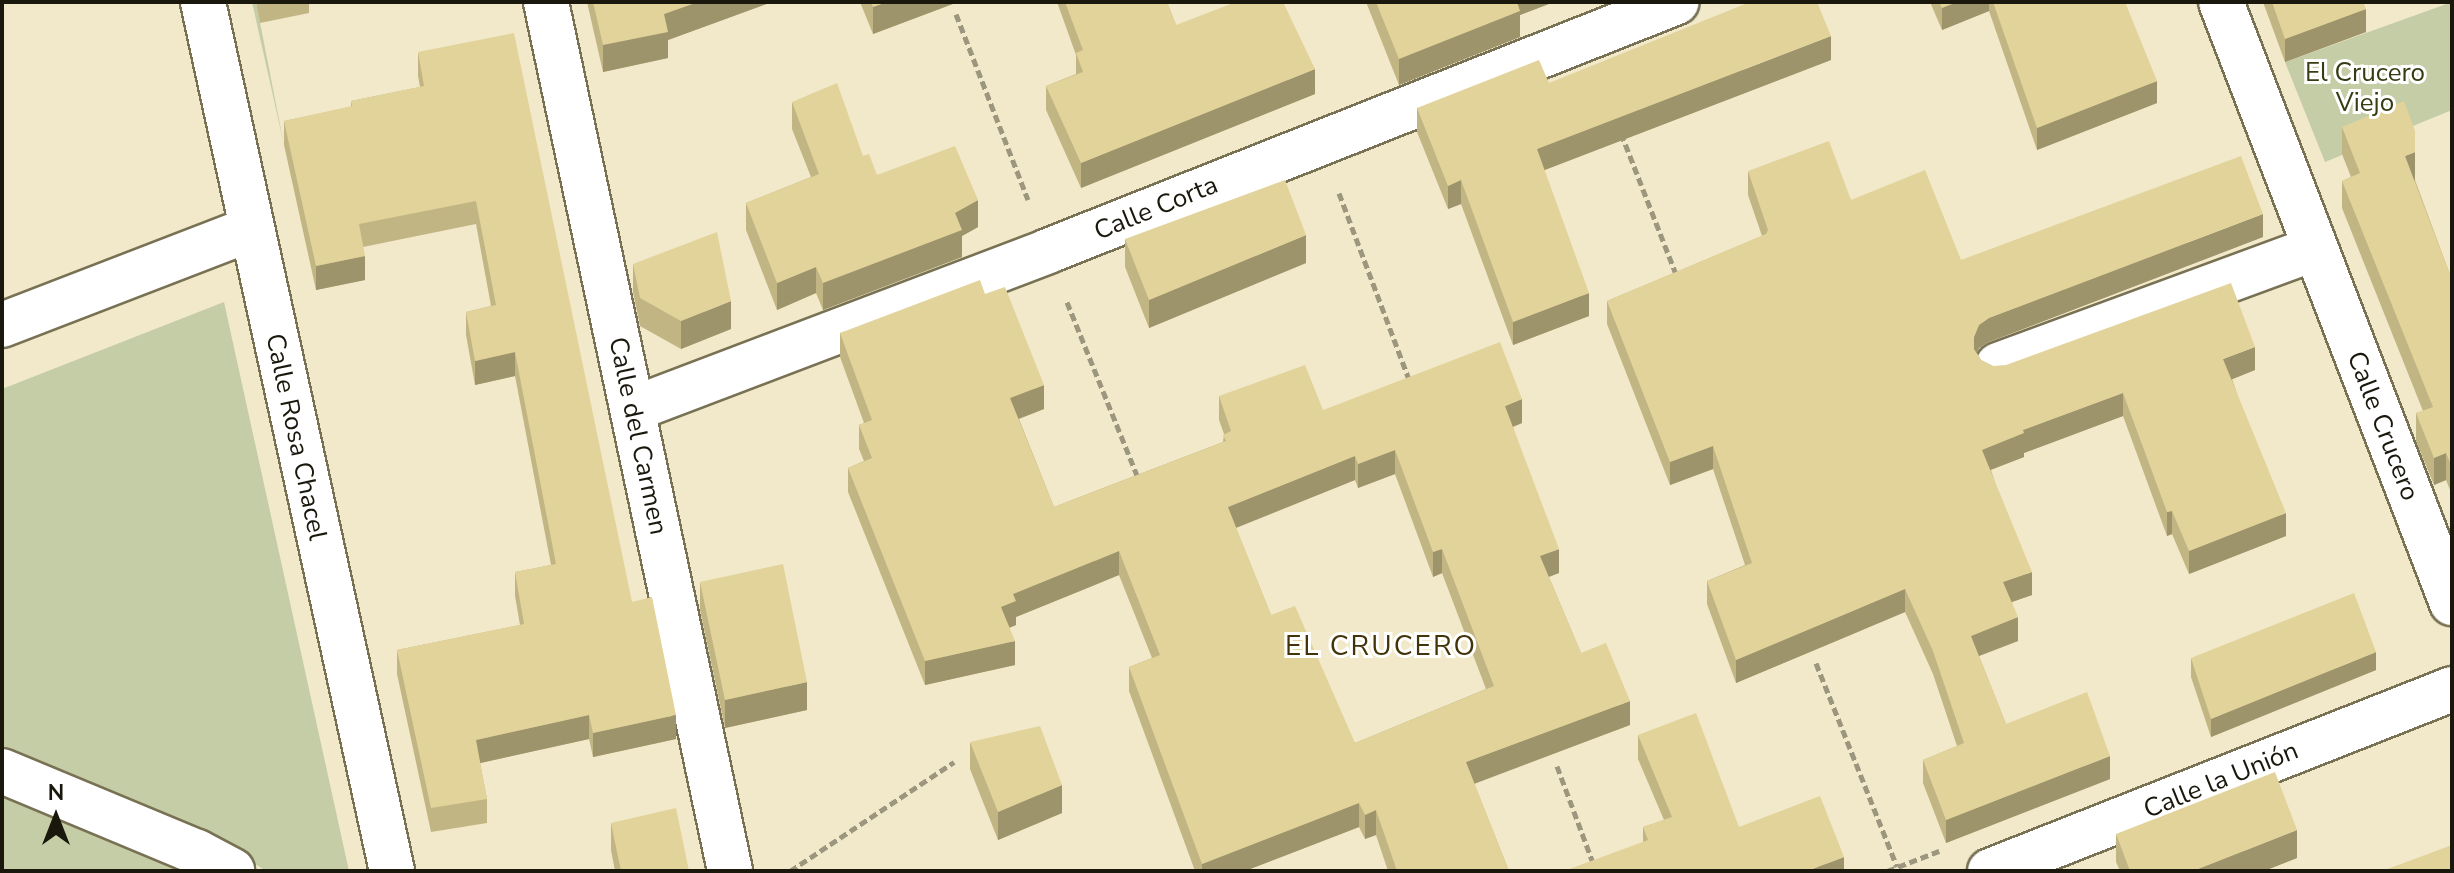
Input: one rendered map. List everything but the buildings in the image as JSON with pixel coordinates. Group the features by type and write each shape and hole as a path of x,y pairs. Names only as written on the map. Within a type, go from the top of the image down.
{"street":[{"name":"Calle Rosa Chacel","path":"203,2 392,871"},
{"name":"Calle del Carmen","path":"546,2 730,871"},
{"name":"Calle Corta","path":"633,409 1048,251 1677,2"},
{"name":"Calle Crucero","path":"2221,2 2313,249 2452,603"},
{"path":"2,325 251,229"},
{"path":"1998,365 2313,249"},
{"name":"Calle la Unión","path":"1990,871 2452,689"},
{"path":"2,771 183,845 232,871"}],"path":[{"path":"956,14 1034,215"},
{"path":"1620,132 1678,278"},
{"path":"1334,179 1412,387"},
{"path":"1067,300 1142,490"},
{"path":"1816,663 1897,867 1887,871"},
{"path":"790,871 954,762"},
{"path":"1557,766 1596,871"}],"green space":[{"path":"252,2 256,2 284,145"},
{"name":"El Crucero Viejo","path":"2452,2 2452,110 2325,162 2285,62"},
{"path":"224,302 349,871 266,871 246,858 2,755 2,389"},
{"path":"2,796 138,853 177,871 2,871"}],"district":[{"name":"EL CRUCERO","path":"1381,646"}]}
